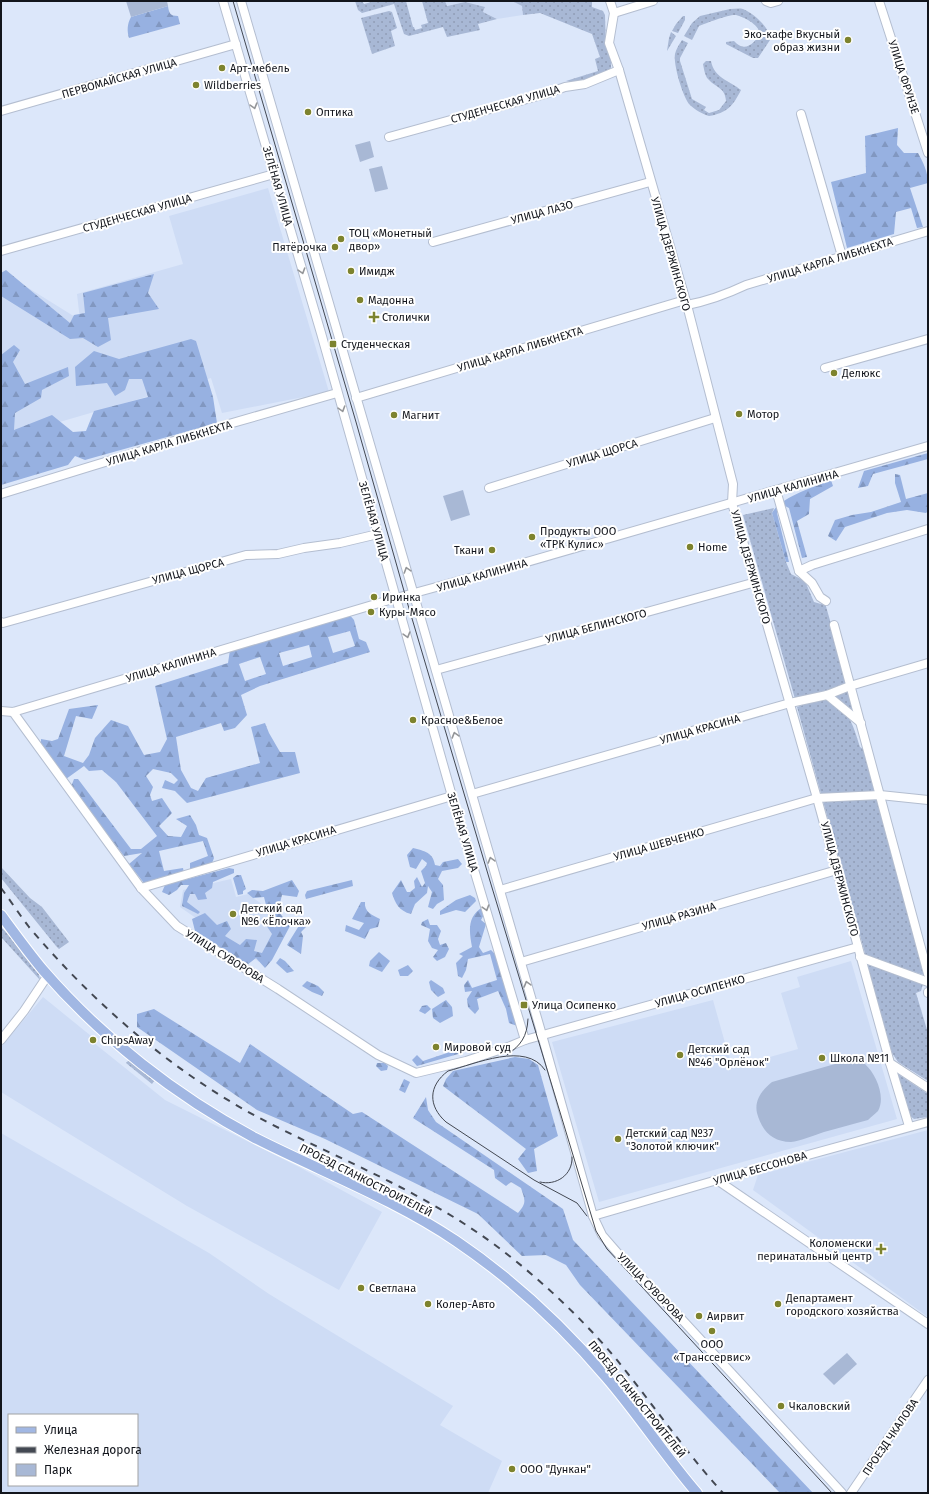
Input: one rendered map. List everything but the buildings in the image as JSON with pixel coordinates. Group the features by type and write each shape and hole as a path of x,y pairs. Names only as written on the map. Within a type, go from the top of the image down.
{"main road":[{"name":"ПРОЕЗД СТАНКОСТРОИТЕЛЕЙ","path":"1,915 48,975 79,1008 130,1055 163,1080 215,1115 254,1137 397,1206 460,1244 513,1283 554,1320 601,1371 697,1493"}],"street":[{"name":"ЗЕЛЁНАЯ УЛИЦА","path":"223,1 378,534 452,796 525,1040"},
{"name":"ЗЕЛЁНАЯ УЛИЦА","path":"241,1 542,1035"},
{"name":"УЛИЦА ДЗЕРЖИНСКОГО","path":"610,1 614,12 610,43 686,303 733,484 732,503 756,582 860,957 909,1126"},
{"path":"614,12 652,1"},
{"path":"766,1 771,3 778,1"},
{"name":"УЛИЦА ФРУНЗЕ","path":"879,1 928,152"},
{"name":"ПЕРВОМАЙСКАЯ УЛИЦА","path":"1,111 236,44"},
{"name":"СТУДЕНЧЕСКАЯ УЛИЦА","path":"389,137 545,94 565,87 585,84 619,70"},
{"path":"801,114 842,256"},
{"name":"СТУДЕНЧЕСКАЯ УЛИЦА","path":"1,251 274,174"},
{"name":"УЛИЦА ЛАЗО","path":"433,242 650,182"},
{"name":"УЛИЦА КАРЛА ЛИБКНЕХТА","path":"356,398 686,303 708,301 746,285 928,230"},
{"path":"825,368 928,339"},
{"name":"УЛИЦА КАРЛА ЛИБКНЕХТА","path":"1,494 229,424 337,393"},
{"name":"УЛИЦА ЩОРСА","path":"489,488 715,418"},
{"name":"УЛИЦА КАЛИНИНА","path":"13,712 396,598 506,568 928,446"},
{"path":"776,490 799,571 812,583 820,597 826,601"},
{"path":"799,571 812,565 928,529"},
{"name":"УЛИЦА ЩОРСА","path":"1,622 246,555 278,554 304,548 340,543 378,534"},
{"name":"УЛИЦА БЕЛИНСКОГО","path":"436,670 756,582"},
{"path":"834,625 928,974"},
{"name":"УЛИЦА КРАСИНА","path":"472,794 790,703 827,695 850,686 928,663"},
{"path":"827,695 861,723"},
{"path":"1,710 13,712"},
{"name":"УЛИЦА СУВОРОВА","path":"13,712 141,888 177,926 278,989 378,1055 416,1073 466,1061 542,1035 593,1216 602,1235 842,1493"},
{"name":"УЛИЦА ШЕВЧЕНКО","path":"500,890 817,798 880,795 928,800"},
{"name":"УЛИЦА КРАСИНА","path":"141,888 452,796"},
{"name":"УЛИЦА РАЗИНА","path":"521,962 837,870"},
{"name":"УЛИЦА ОСИПЕНКО","path":"542,1035 858,947"},
{"path":"860,957 928,982"},
{"path":"1,1040 24,1011 48,975"},
{"path":"890,1063 928,1088"},
{"name":"УЛИЦА БЕССОНОВА","path":"593,1216 909,1126 928,1122"},
{"path":"717,1180 928,1324"},
{"name":"ПРОЕЗД ЧКАЛОВА","path":"851,1493 928,1380"}],"shaded area":[{"path":"445,1 512,1 522,6 523,15 497,19 483,12 485,8 465,2 446,6"},
{"path":"268,188 329,392 222,413 211,378 1,439 1,271 80,320 77,294 183,264 169,216"},
{"name":"Детский сад №6 «Ёлочка»","path":"231,879 236,897 248,894 285,921 259,962 180,907 183,890"},
{"path":"851,961 897,1119 599,1202 552,1042 713,1000 732,1068 798,1049 781,993 800,987 797,977"},
{"path":"43,997 96,1040 94,1043 165,1100 299,1167 382,1212 339,1290 187,1206 1,1092 1,1047"},
{"name":"Коломенски перинатальный центр","path":"928,1130 928,1317 753,1190 758,1175"},
{"path":"1,1133 209,1253 269,1294 453,1406 440,1425 502,1461 488,1493 1,1493"}],"green space":[{"path":"126,1 167,1 168,6 131,17"},
{"path":"355,1 362,1 364,4 375,1 406,1 415,30 422,28 421,25 428,23 422,1 445,1 447,6 465,2 485,7 483,12 497,19 478,24 480,30 447,37 443,27 409,36 404,34 394,4 362,13 358,10"},
{"path":"512,1 592,2 592,7 603,11 605,15 606,48 611,60 611,68 604,74 576,83 566,81 598,71 595,59 600,57 592,34 540,13 523,15 522,6"},
{"path":"168,6 170,14 178,16 180,24 129,38 128,28 131,17"},
{"path":"730,9 743,9 747,11 761,22 767,30 770,40 758,58 753,58 726,44 726,42 734,41 738,45 745,47 752,44 758,37 760,33 757,27 743,17 733,15 699,26 692,40 684,36 692,23 700,16"},
{"path":"389,11 392,12 397,28 391,31 395,46 372,54 361,18"},
{"path":"683,16 685,16 685,20 678,33 672,31 676,24"},
{"path":"671,32 676,36 667,51 669,38"},
{"path":"682,40 688,43 680,58 680,61 692,99 706,107 704,110 709,113 719,110 726,101 722,90 711,82 706,76 703,64 706,61 711,61 715,71 719,75 741,90 729,108 725,111 709,116 694,109 687,101 679,81 675,59 676,50"},
{"path":"898,128 897,145 904,153 918,153 927,175 928,183 910,188 923,227 917,228 911,208 896,212 894,234 847,248 831,182 866,173 865,136"},
{"path":"370,141 374,157 360,162 355,145"},
{"path":"382,166 388,189 375,192 369,169"},
{"path":"6,270 70,323 74,315 85,313 83,293 154,274 148,293 159,309 108,318 111,340 98,347 83,338 70,339 1,296 1,273"},
{"path":"191,339 196,341 213,397 217,423 85,460 75,456 68,465 1,485 1,355 14,345 20,350 13,362 25,384 68,367 69,376 42,390 41,398 15,413 14,430 52,415 73,432 86,431 94,411 148,397 142,379 129,379 125,390 115,396 107,383 76,386 75,367 94,351 119,359"},
{"path":"928,453 928,459 873,474 868,486 858,488 864,471"},
{"path":"895,474 900,475 906,499 928,493 928,511 926,513 907,510 887,513 845,527 836,541 828,536 835,520 871,512 901,502 895,483"},
{"path":"831,480 833,486 810,499 809,514 797,521 807,557 802,558 789,508 783,505 777,513 789,562 786,562 772,513 776,507 790,497"},
{"path":"463,490 470,515 451,521 443,496"},
{"path":"774,508 772,513 786,562 791,574 805,581 814,602 821,604 825,603 848,683 830,690 795,699 743,515"},
{"path":"348,613 354,620 359,639 366,642 370,652 260,686 241,695 247,715 235,728 224,731 221,723 176,737 181,770 191,788 198,791 206,778 260,763 251,727 265,723 280,752 295,752 300,773 187,803 175,791 162,788 165,780 174,784 178,780 171,773 153,769 146,776 153,787 150,795 152,801 162,798 172,813 159,826 168,836 181,837 187,826 176,819 190,815 196,825 199,835 207,838 214,858 211,866 190,869 190,863 208,856 203,841 159,851 164,871 183,868 184,873 157,882 144,883 129,864 142,853 124,856 71,787 74,779 78,779 131,849 141,849 157,836 116,782 102,770 89,771 84,766 66,779 41,748 41,739 52,741 58,739 69,709 98,705 92,719 76,716 64,756 83,763 89,755 95,738 111,720 128,726 144,755 160,752 167,739 155,686 228,663 230,650","holes":["350,631 355,646 333,653 328,637","309,645 312,657 283,666 279,653","260,657 266,674 245,681 239,664"]},
{"path":"850,689 858,717 833,695"},
{"path":"826,700 841,709 846,714 855,731 860,747 863,749 927,976 866,957 797,707 811,702"},
{"path":"413,848 424,851 430,855 435,865 440,866 443,862 458,859 462,864 458,868 442,871 438,879 443,885 444,900 437,904 433,909 428,907 432,892 428,886 427,893 415,904 411,914 403,911 398,906 392,893 401,880 407,892 410,892 415,888 414,881 417,877 422,887 425,883 421,871 427,863 422,859 416,869 410,867 407,855"},
{"path":"1,867 30,898 42,907 69,942 59,949 56,946 1,878"},
{"path":"229,868 234,869 234,873 213,882 212,888 205,893 207,899 198,900 195,894 190,894 187,902 200,912 198,914 182,906 184,893 189,885 181,885 177,890 169,895 162,892 165,885"},
{"path":"237,875 241,875 246,889 243,891 243,894 238,895 233,878"},
{"path":"292,880 299,891 297,897 282,895 278,911 290,926 272,960 265,968 256,958 247,965 195,931 192,919 205,913 217,925 227,921 231,929 225,936 240,945 246,939 257,940 254,951 262,953 272,934 264,922 269,917 264,897 253,898 247,893 252,890 263,891"},
{"path":"352,880 353,886 306,899 305,895 307,891"},
{"path":"470,895 475,898 476,901 465,912 456,910 440,915 440,911 456,900"},
{"path":"361,902 365,902 367,911 380,919 378,927 370,929 365,939 345,931 346,925 359,930 364,923 352,919"},
{"path":"483,907 486,911 481,920 486,924 479,947 483,953 491,950 498,957 520,1027 509,1023 506,1009 498,991 477,999 479,1009 475,1014 468,1007 467,999 472,991 465,992 464,985 468,980 472,988 497,980 490,954 468,959 466,970 462,978 458,976 456,963 463,956 459,954 472,947 470,924 474,915"},
{"path":"428,919 430,925 437,925 441,931 438,939 440,945 446,943 449,949 445,957 437,961 433,957 438,950 432,948 428,941 430,929 421,925 422,922"},
{"path":"300,924 303,924 306,927 301,932 303,936 301,954 287,945"},
{"path":"1,927 14,940 23,955 30,961 39,974 40,980 1,937"},
{"path":"379,952 390,961 382,972 369,966 370,961"},
{"path":"280,958 285,961 294,971 287,973 276,963"},
{"path":"866,963 923,984 921,991 916,993 928,1033 928,1081 898,1062 892,1053"},
{"path":"408,965 413,971 408,976 400,976 398,970"},
{"path":"431,980 443,988 445,993 438,997 431,990 429,982"},
{"path":"307,981 318,986 324,992 322,996 302,986"},
{"path":"446,1000 452,1007 453,1016 440,1023 433,1018 432,1009"},
{"path":"427,1005 431,1009 425,1014 419,1011 422,1006"},
{"path":"154,1009 240,1063 250,1044 353,1114 362,1112 518,1213 524,1204 521,1188 511,1182 506,1186 495,1178 494,1170 413,1118 426,1097 428,1110 436,1122 563,1209 573,1240 813,1493 780,1493 580,1285 566,1265 546,1255 522,1256 478,1214 325,1139 257,1110 137,1027 137,1014"},
{"path":"465,1047 465,1052 417,1066 412,1060 417,1055 423,1061"},
{"path":"515,1057 529,1059 538,1065 558,1136 534,1149 537,1171 528,1173 518,1159 526,1149 443,1086 446,1079 453,1071"},
{"path":"129,1060 154,1081 152,1084 126,1063"},
{"path":"849,1060 865,1064 873,1074 879,1086 881,1099 880,1105 878,1111 868,1120 791,1142 773,1138 765,1130 759,1119 756,1108 760,1095 772,1082"},
{"path":"377,1063 385,1063 388,1066 387,1070 381,1071 376,1066"},
{"path":"898,1074 928,1094 928,1117 914,1119 909,1115"},
{"path":"404,1079 410,1082 405,1093 399,1090"},
{"path":"847,1353 857,1364 834,1385 823,1374"}],"tram line":[{"path":"233,1 408,605 596,1231 607,1249 832,1493"},
{"path":"507,1055 520,1044 525,1036 528,1019"},
{"path":"545,1070 536,1061 526,1057 513,1056 486,1060 448,1071 437,1083 434,1090 433,1103 440,1116 446,1122 534,1180 577,1203 587,1216"},
{"path":"540,1182 552,1182 562,1178 570,1169 572,1157"}],"railway":[{"path":"1,888 29,927 81,984 139,1037 170,1061 202,1084 269,1123 377,1175 456,1218 498,1247 533,1275 567,1306 612,1354 694,1459 723,1493"}],"place":[{"name":"Эко-кафе Вкусный образ жизни","path":"848,40"},
{"name":"Арт-мебель","path":"222,68"},
{"name":"Wildberries","path":"196,85"},
{"name":"Оптика","path":"308,112"},
{"name":"ТОЦ «Монетный двор»","path":"341,239"},
{"name":"Пятёрочка","path":"335,247"},
{"name":"Имидж","path":"351,271"},
{"name":"Мадонна","path":"360,300"},
{"name":"Столички","path":"374,317"},
{"name":"Студенческая","path":"333,344"},
{"name":"Делюкс","path":"834,373"},
{"name":"Мотор","path":"739,414"},
{"name":"Магнит","path":"394,415"},
{"name":"Продукты ООО «ТРК Кулис»","path":"532,537"},
{"name":"Home","path":"690,547"},
{"name":"Ткани","path":"492,550"},
{"name":"Иринка","path":"374,597"},
{"name":"Куры-Мясо","path":"371,612"},
{"name":"Красное&Белое","path":"413,720"},
{"name":"Детский сад №6 «Ёлочка»","path":"233,914"},
{"name":"Улица Осипенко","path":"524,1005"},
{"name":"ChipsAway","path":"93,1040"},
{"name":"Мировой суд","path":"436,1047"},
{"name":"Детский сад №46 \"Орлёнок\"","path":"680,1055"},
{"name":"Школа №11","path":"822,1058"},
{"name":"Детский сад №37 \"Золотой ключик\"","path":"618,1139"},
{"name":"Коломенски перинатальный центр","path":"881,1249"},
{"name":"Светлана","path":"361,1288"},
{"name":"Колер-Авто","path":"428,1304"},
{"name":"Департамент городского хозяйства","path":"778,1304"},
{"name":"Аирвит","path":"699,1316"},
{"name":"ООО «Транссервис»","path":"712,1331"},
{"name":"Чкаловский","path":"781,1406"},
{"name":"ООО \"Дункан\"","path":"512,1469"}]}
